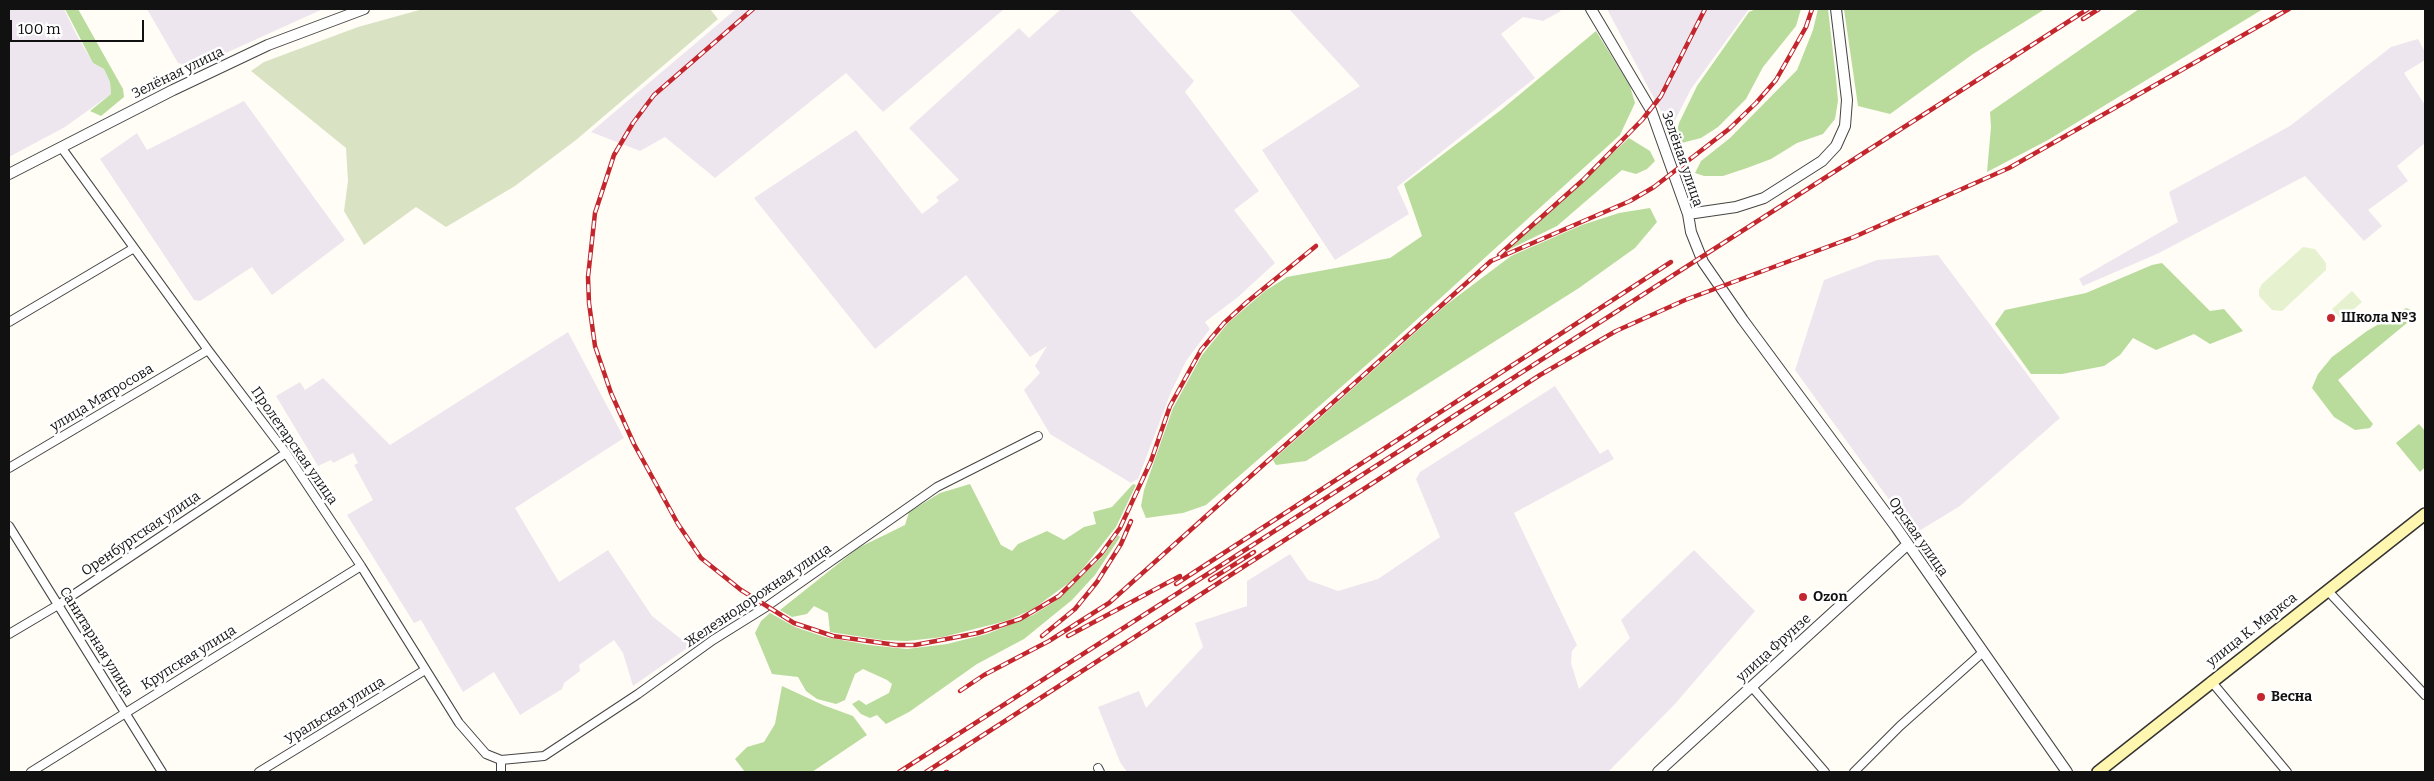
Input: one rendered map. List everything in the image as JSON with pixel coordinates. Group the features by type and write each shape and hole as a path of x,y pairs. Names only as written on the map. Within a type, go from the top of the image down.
{"main road":[{"name":"улица К. Маркса","path":"2098,772 2425,514"}],"street":[{"name":"Зелёная улица","path":"9,174 173,90 268,45 364,9"},
{"name":"Зелёная улица","path":"1591,9 1651,110 1688,214 1690,232 1704,262 1743,320"},
{"path":"1688,214 1736,207 1764,198 1822,160 1836,146 1845,126 1847,100 1836,9"},
{"name":"Пролетарская улица","path":"61,147 208,350 286,453 361,566 459,723 486,754 501,760"},
{"path":"9,322 134,248"},
{"name":"Орская улица","path":"1743,320 1908,544 2067,772"},
{"name":"улица Матросова","path":"9,468 208,350"},
{"name":"Железнодорожная улица","path":"501,760 544,756 638,694 714,640 766,607 937,487 1038,436"},
{"name":"Оренбургская улица","path":"9,634 58,605 286,453"},
{"name":"Санитарная улица","path":"9,526 162,772"},
{"name":"улица Фрунзе","path":"1658,772 1908,544"},
{"name":"Крупская улица","path":"31,772 361,566"},
{"path":"2328,590 2425,695"},
{"path":"1854,772 1900,726 1982,652"},
{"name":"Уральская улица","path":"259,772 425,670"},
{"path":"2211,681 2287,772"},
{"path":"1752,687 1825,772"},
{"path":"501,760 501,772"}],"shaded area":[{"path":"9,9 64,9 93,63 104,69 110,82 111,94 65,127 9,157"},
{"path":"147,9 323,9 195,67 178,63"},
{"path":"736,9 1003,10 883,112 846,73 715,178 665,137 640,151 591,132"},
{"path":"1061,9 1129,9 1194,81 1185,92 1259,191 1234,210 1275,263 1238,297 1205,322 1210,329 1186,361 1171,392 1138,479 1131,483 1050,434 1024,390 1040,373 1035,366 1047,346 1030,357 966,275 875,349 754,198 856,130 922,214 939,201 936,197 959,180 909,128 1019,28 1029,38"},
{"path":"1289,9 1559,9 1561,11 1543,21 1523,17 1501,34 1535,78 1397,187 1409,214 1335,260 1262,150 1360,86"},
{"path":"1607,9 1749,9 1691,89 1672,126 1666,121"},
{"path":"2418,39 2425,52 2425,60 2404,73 2425,105 2425,143 2397,166 2408,181 2368,210 2382,226 2364,241 2305,176 2159,253 2083,286 2079,279 2178,222 2169,192 2290,126 2391,47"},
{"path":"244,101 345,240 272,295 252,267 200,301 194,300 100,159 137,133 147,150"},
{"path":"1938,255 2060,418 1960,506 1914,534 1795,370 1824,280 1877,260"},
{"path":"568,332 624,438 515,508 559,582 608,550 652,616 690,646 633,686 623,653 614,640 579,665 580,671 564,683 562,689 520,715 494,672 463,692 421,620 414,623 347,515 373,500 354,465 358,463 353,453 333,463 331,460 318,466 276,396 300,382 305,390 323,378 390,445"},
{"path":"1555,386 1600,454 1608,449 1614,459 1514,513 1577,645 1572,651 1571,663 1579,689 1630,638 1621,620 1694,550 1755,611 1675,704 1608,772 1127,772 1120,762 1098,707 1139,691 1146,708 1203,647 1195,623 1247,606 1247,581 1290,554 1308,580 1338,591 1378,579 1440,537 1416,479 1420,472"}],"green space":[{"path":"65,9 78,9 123,89 124,97 101,116 90,111 111,94 110,82 104,69 93,63"},
{"path":"423,9 710,9 718,19 576,140 515,186 446,227 416,207 364,245 344,211 348,181 346,148 251,71 264,62 358,27"},
{"path":"1756,9 1801,9 1796,26 1763,67 1746,99 1718,127 1701,138 1674,145 1679,123 1697,86 1749,12"},
{"path":"1818,9 1828,9 1838,101 1835,119 1823,134 1797,143 1771,159 1723,176 1704,176 1695,173 1701,161 1730,138 1797,70 1813,30"},
{"path":"1844,9 2045,9 1973,54 1890,114 1858,106"},
{"path":"2139,9 2263,9 2048,140 1987,172 1991,127 1990,112"},
{"path":"1596,31 1630,86 1635,103 1620,135 1380,353 1206,505 1183,513 1146,518 1141,506 1144,490 1173,408 1202,355 1228,323 1265,291 1287,277 1390,258 1422,236 1404,184 1501,110"},
{"path":"1629,138 1650,151 1655,161 1647,169 1636,174 1622,170 1557,226 1506,251"},
{"path":"1650,208 1657,222 1635,248 1579,288 1306,461 1276,465 1273,460 1446,305 1511,256 1582,225 1619,213"},
{"path":"2303,247 2315,249 2326,263 2326,270 2282,311 2272,310 2259,296 2259,290 2262,284"},
{"path":"2162,263 2210,311 2224,309 2243,331 2210,344 2194,334 2156,350 2133,338 2120,355 2104,366 2062,374 2031,374 1995,324 2005,310 2086,293 2152,265"},
{"path":"2352,291 2362,302 2342,320 2332,309"},
{"path":"2406,308 2413,311 2413,318 2338,380 2373,424 2370,428 2355,430 2334,417 2312,388 2318,374 2332,357 2367,331"},
{"path":"2419,424 2425,431 2425,467 2420,472 2396,443"},
{"path":"970,484 1001,545 1012,551 1018,544 1047,531 1064,540 1084,527 1096,524 1093,512 1112,507 1133,484 1136,485 1116,527 1070,582 1033,609 1006,621 943,637 907,641 882,640 830,632 828,613 814,606 807,614 792,617 780,610 858,548 905,525 909,512 940,493"},
{"path":"1118,535 1120,537 1095,575 1072,600 1024,639 977,664 909,712 886,724 877,715 870,718 861,714 852,704 859,700 866,705 889,693 892,684 887,680 863,669 855,674 845,700 836,704 817,699 806,691 798,677 772,674 755,633 761,621 770,613 795,627 825,637 869,645 907,649 947,644 987,634 1033,615 1054,602 1101,558"},
{"path":"782,686 823,705 853,716 867,735 812,772 745,772 735,759 747,747 764,742 775,724"}],"railway":[{"path":"753,9 654,95 633,123 614,155 595,213 588,277 589,303 595,346 611,393 634,444 678,524 701,558 741,590 794,623 833,636 896,645 915,645 978,633 1020,619 1059,596 1101,554 1120,528 1151,461 1170,406 1201,350 1224,323 1247,302 1316,246"},
{"path":"1499,255 1583,180 1642,120 1661,96 1705,9"},
{"path":"960,691 984,675 1049,641 1109,603 1491,261 1630,201 1654,187 1729,129 1776,80 1806,27 1812,9"},
{"path":"899,772 2088,9"},
{"path":"2083,19 2099,9"},
{"path":"926,772 1540,375 1616,331 1685,300 1854,237 2009,168 2289,9"},
{"path":"1176,584 1671,262"},
{"path":"1042,636 1075,609 1097,582 1121,544 1131,521"},
{"path":"1210,580 1254,552"},
{"path":"1068,636 1180,576"}],"place":[{"name":"Школа №3","path":"2331,318"},
{"name":"Ozon","path":"1803,597"},
{"name":"Весна","path":"2261,697"}]}
